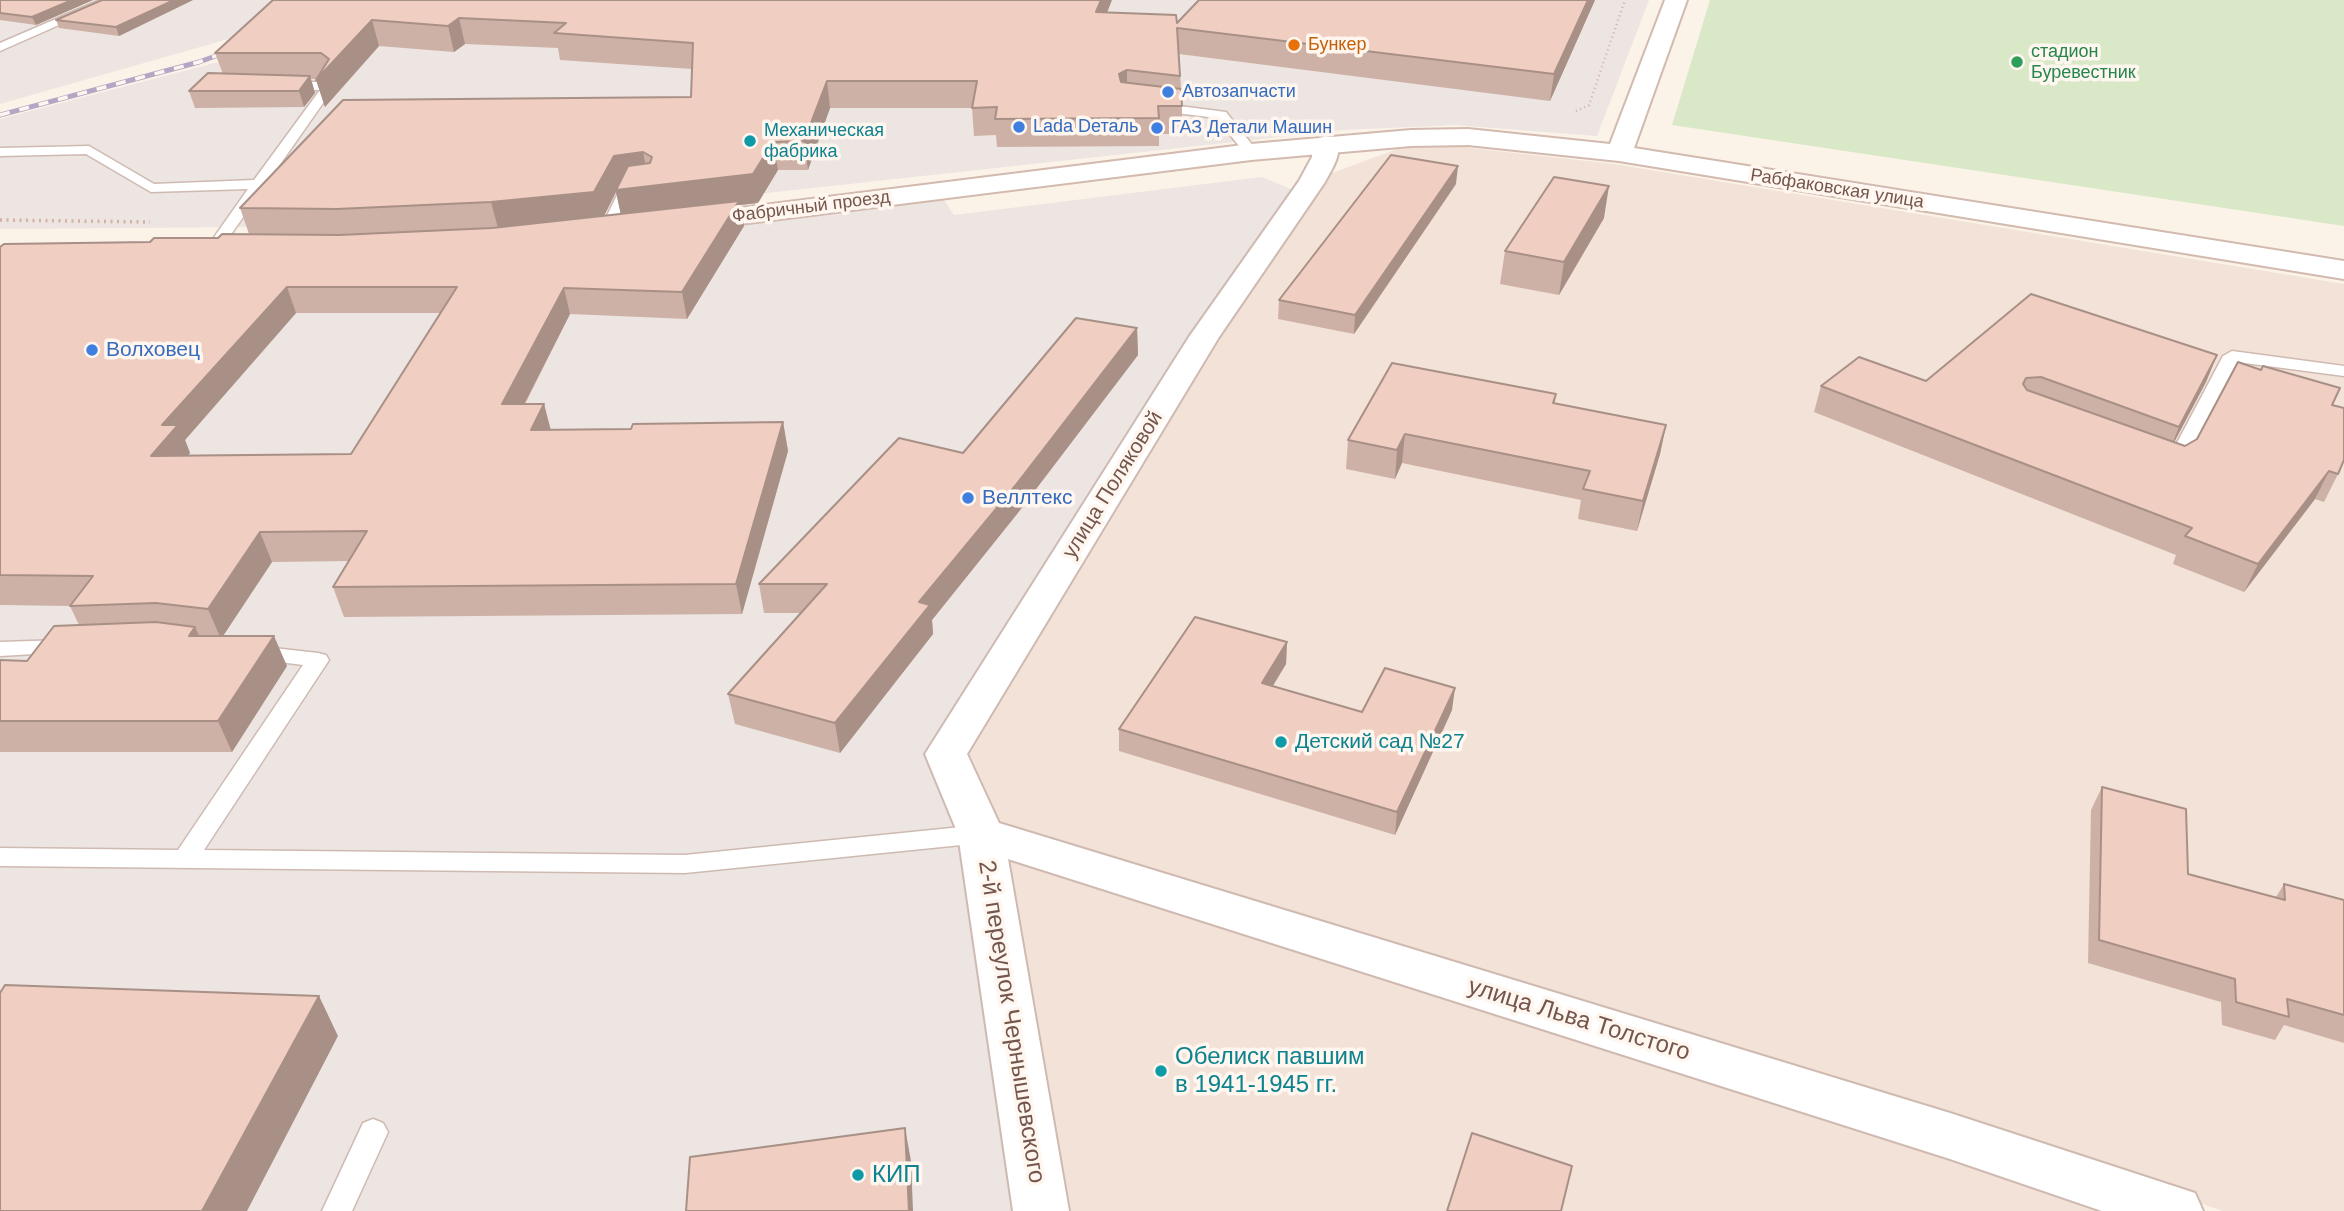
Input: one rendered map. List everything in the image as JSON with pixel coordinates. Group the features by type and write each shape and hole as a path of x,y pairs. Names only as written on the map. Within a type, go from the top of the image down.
{"main road":[{"path":"1619,153 1676,0"},
{"name":"Рабфаковская улица","path":"1326,144 1468,137 1619,153 2344,270"},
{"name":"Фабричный проезд","path":"580,235 1326,144"},
{"name":"улица Поляковой","path":"981,834 946,754 1204,337 1312,182 1325,157 1326,144"},
{"name":"2-й переулок Чернышевского","path":"981,834 1041,1211"},
{"name":"улица Льва Толстого","path":"981,834 1937,1132 2175,1211"}],"lane":[{"path":"0,47 110,0"},
{"path":"215,250 257,184 330,86 275,86"},
{"path":"1140,105 1221,115 1251,152"},
{"path":"0,152 89,150 151,188 257,184"},
{"path":"607,232 627,189 649,188"},
{"path":"2149,456 2174,465 2232,356 2344,371"},
{"path":"0,649 78,646"},
{"path":"185,859 318,660 237,650"},
{"path":"0,857 685,863 981,834"},
{"path":"337,1211 373,1132"}],"shaded area":[{"path":"0,0 346,0 323,12 0,104"},
{"path":"368,0 1649,0 1597,136 1455,125 1343,130 511,221 363,226 0,229 0,119 226,60"},
{"path":"1416,142 1614,164 2344,284 2344,1211 2223,1211 1963,1124 997,821 964,752 1211,335 1319,178"},
{"path":"1262,177 1293,190 936,756 967,836 1024,1211 0,1211 0,253 169,253 940,194 954,215"},
{"path":"996,851 2120,1211 1055,1211"}],"green space":[{"name":"стадион Буревестник","path":"1710,0 2344,0 2344,226 1672,125"}],"building":[{"path":"0,0 72,0 32,17 0,13"},
{"path":"102,0 174,0 116,27 56,20"},
{"path":"273,0 1101,0 1096,12 1176,15 1177,23 1199,0 1588,0 1554,74 1177,28 1180,76 1127,70 1119,74 1121,82 1181,89 1182,106 1158,106 1159,118 995,119 997,107 972,108 977,81 827,81 804,141 773,142 753,174 616,190 628,166 650,163 652,157 643,152 614,156 594,192 491,202 337,209 240,208 343,100 691,97 693,43 554,33 566,23 459,18 448,26 372,20 316,80 329,59 321,53 215,53"},
{"path":"208,73 310,76 299,91 189,91"},
{"path":"1391,155 1458,166 1355,315 1279,300"},
{"path":"1554,177 1609,186 1564,262 1505,251"},
{"path":"739,201 682,292 564,288 502,404 544,404 531,430 631,429 633,424 783,422 736,584 333,587 367,531 260,532 208,609 156,603 70,606 93,576 0,575 0,247 4,244 150,242 154,238 218,238 222,234 339,235 492,228","holes":["287,287 457,287 351,454 151,456 178,425 162,425"]},
{"path":"2031,294 2217,355 2179,427 2041,377 2026,378 2023,384 2027,390 2185,446 2197,439 2238,362 2261,370 2263,366 2340,388 2332,405 2344,408 2344,460 2338,474 2329,471 2258,564 2185,536 2192,528 1821,386 1859,357 1926,381"},
{"path":"1076,318 1137,328 1015,486 919,602 930,605 835,723 728,694 827,584 759,584 899,438 963,453"},
{"path":"1392,363 1556,394 1553,403 1666,425 1643,501 1583,489 1590,471 1405,434 1397,450 1348,440"},
{"name":"Детский сад №27","path":"1195,617 1287,642 1262,683 1362,712 1385,668 1455,688 1397,812 1119,729"},
{"path":"156,622 195,627 189,636 274,636 218,721 0,721 0,660 27,661 54,626"},
{"path":"2102,787 2186,809 2188,874 2285,900 2284,884 2344,900 2344,1015 2287,999 2289,1017 2236,1002 2235,979 2099,940"},
{"path":"5,985 319,996 202,1211 0,1211 0,993"},
{"path":"905,1128 909,1211 686,1211 690,1157"},
{"path":"1472,1133 1572,1166 1561,1211 1447,1211"}],"railway":[{"path":"0,115 199,62 235,49"}],"place":[{"name":"Бункер","path":"1294,45"},
{"name":"стадион Буревестник","path":"2017,62"},
{"name":"Автозапчасти","path":"1168,92"},
{"name":"Lada Dеталь","path":"1019,127"},
{"name":"ГАЗ Детали Машин","path":"1157,128"},
{"name":"Механическая фабрика","path":"750,141"},
{"name":"Волховец","path":"92,350"},
{"name":"Веллтекс","path":"968,498"},
{"name":"Детский сад №27","path":"1281,742"},
{"name":"Обелиск павшим в 1941-1945 гг.","path":"1161,1071"},
{"name":"КИП","path":"858,1175"}]}
